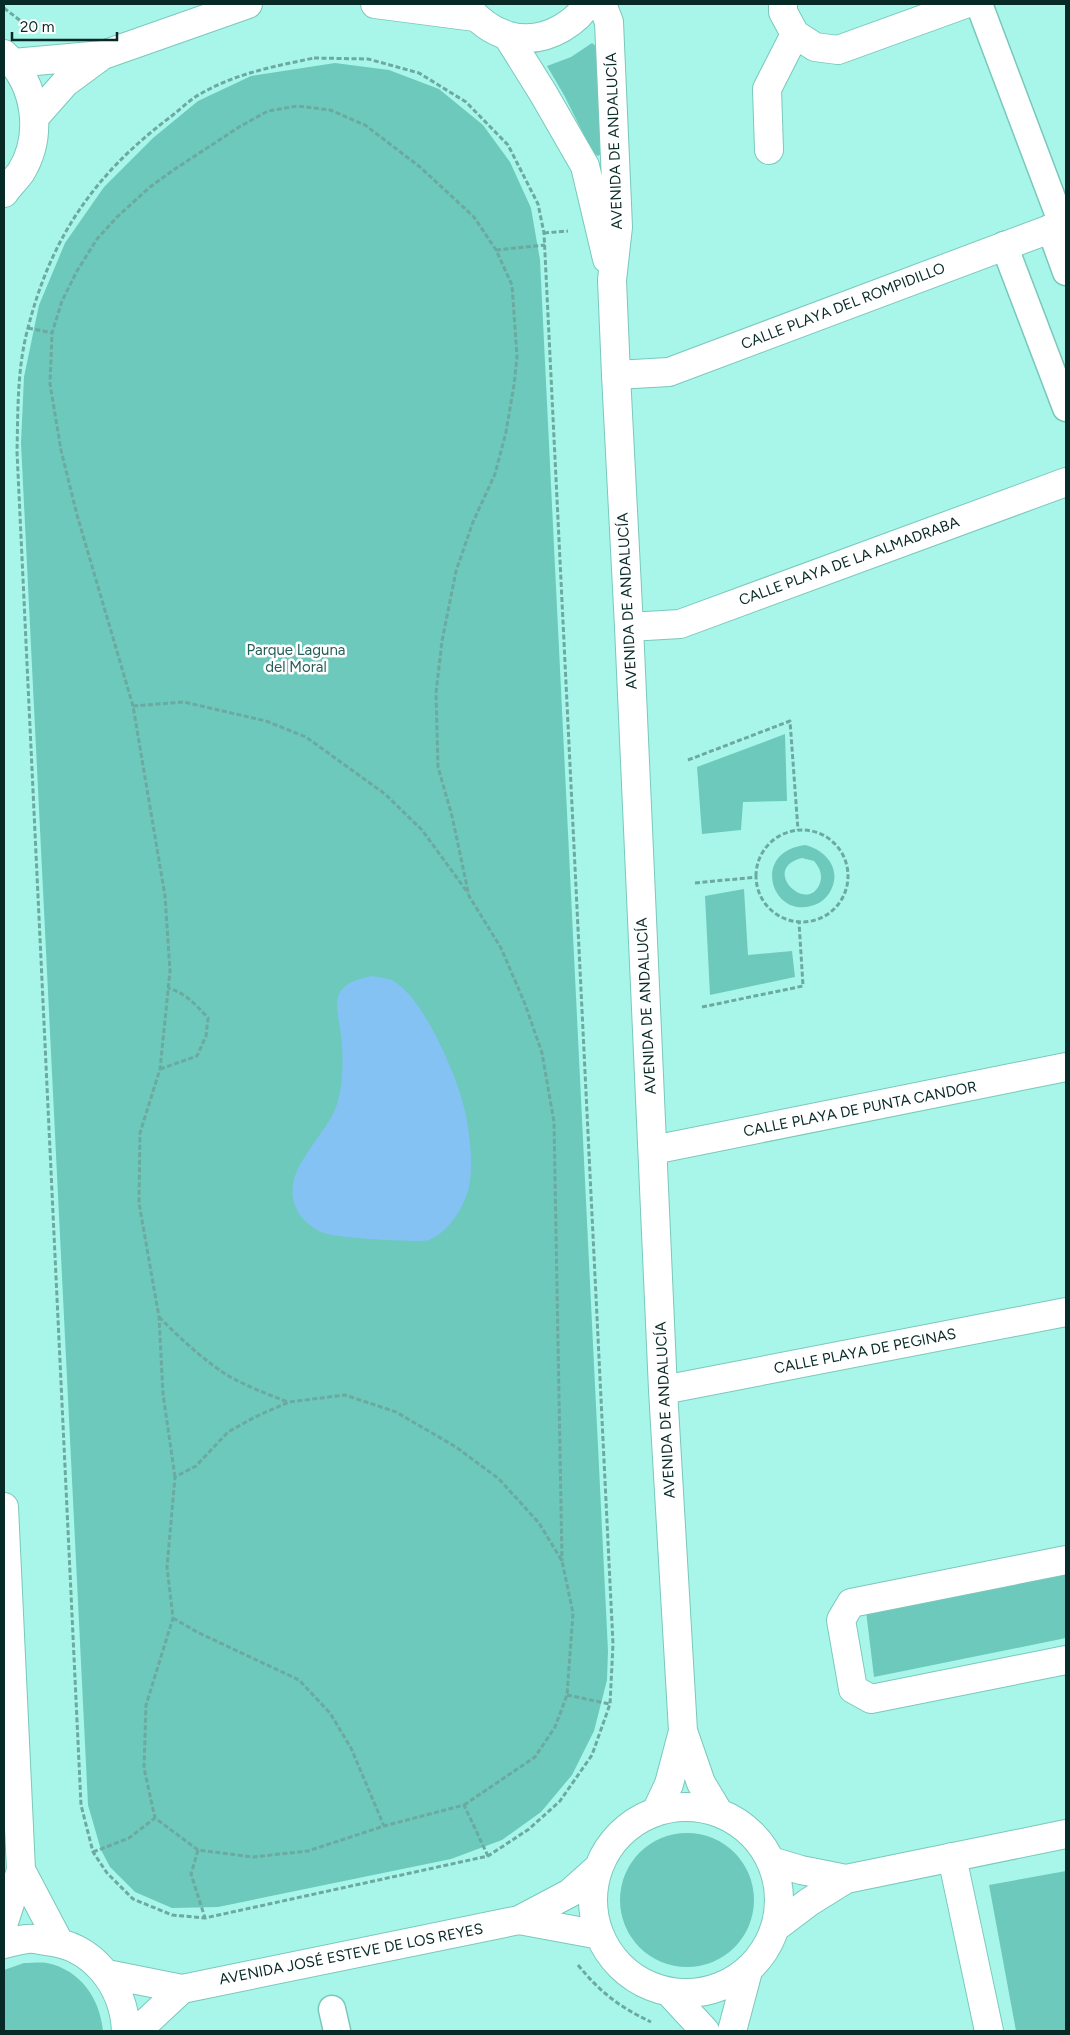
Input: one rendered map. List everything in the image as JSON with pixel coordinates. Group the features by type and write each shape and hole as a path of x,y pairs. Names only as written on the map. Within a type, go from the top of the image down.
{"street":[{"path":"35,118 66,83 104,55 248,4"},
{"path":"375,4 470,11 490,29 508,36 530,38 551,34 570,23 587,4"},
{"name":"AVENIDA DE ANDALUCÍA","path":"602,4 609,22 618,227 612,280 616,375 663,1390 683,1731 701,1783 719,1813"},
{"path":"783,4 783,12 795,34 815,47 838,50 965,4"},
{"path":"979,4 1060,225 1066,272"},
{"path":"769,150 767,89 795,34"},
{"name":"AVENIDA DE ANDALUCÍA","path":"508,36 544,93 585,166 612,280"},
{"path":"9,58 104,55"},
{"path":"4,193 21,172 32,146 35,118 29,88 9,58"},
{"name":"CALLE PLAYA DEL ROMPIDILLO","path":"616,375 669,372 1060,225"},
{"path":"1004,245 1066,408"},
{"name":"CALLE PLAYA DE LA ALMADRABA","path":"629,627 680,624 1066,482"},
{"name":"CALLE PLAYA DE PUNTA CANDOR","path":"653,1150 1066,1067"},
{"name":"CALLE PLAYA DE PEGINAS","path":"663,1390 1066,1312"},
{"path":"4,1507 8,1685 21,1870 4,1922"},
{"path":"1066,1560 851,1603 841,1620 853,1689 871,1699 1066,1660"},
{"name":"AVENIDA DE ANDALUCÍA","path":"656,1812 669,1784 683,1731"},
{"path":"677,1807 698,1808 719,1813 740,1824 758,1841 771,1862 778,1883 780,1905 776,1927 765,1951 748,1970 731,1982 711,1990 690,1994 669,1992 640,1981 616,1962 600,1935 594,1913 593,1890 598,1868 612,1844 625,1830 632,1824 656,1812 677,1807"},
{"path":"776,1927 809,1902 846,1879 1066,1834"},
{"path":"952,1857 989,2031"},
{"path":"771,1862 846,1879"},
{"name":"AVENIDA JOSÉ ESTEVE DE LOS REYES","path":"107,1974 182,1989 519,1920 570,1893 598,1868"},
{"path":"21,1870 59,1942"},
{"name":"AVENIDA JOSÉ ESTEVE DE LOS REYES","path":"519,1920 600,1935"},
{"path":"4,1944 28,1939 59,1942 85,1954 107,1974 119,1994 126,2031"},
{"path":"732,2031 748,1970"},
{"path":"137,2031 182,1989"},
{"path":"669,1992 705,2031"}],"path":[{"path":"314,58 368,59 419,73 466,102 508,146 538,204 545,245 613,1644 610,1704 592,1755 560,1801 528,1829 488,1856 205,1918 172,1915 133,1898 107,1873 93,1852 81,1805 17,452 18,388 28,328 49,264 71,220 102,178 148,134 202,93 258,69 314,58"},
{"path":"133,706 184,702 266,720 306,737 385,794 416,824 446,860 501,948 526,1004 542,1053 554,1122 562,1561 573,1613 568,1695 555,1727 535,1757 464,1805 384,1826 308,1851 253,1857 198,1850 156,1818 144,1768 146,1706 174,1618 167,1567 175,1477 163,1394 158,1317 139,1202 140,1133 160,1069 170,970 165,896 133,706 77,516 61,450 50,384 52,333 62,301 77,271 97,239 118,216 150,187 172,171 239,127 268,111 298,106 330,110 366,125 420,167 474,217 496,250 512,286 517,356 506,432 495,474 473,522 456,571 442,641 436,693 438,767 452,816 470,896"},
{"path":"496,250 545,245"},
{"path":"28,328 52,333"},
{"path":"688,760 790,722 798,830"},
{"path":"798,830 813,832 827,838 838,848 846,860 848,876 846,890 839,904 828,914 815,920 799,922 785,918 772,910 762,898 757,884 757,869 762,855 771,843 784,834 798,830"},
{"path":"695,883 757,877"},
{"path":"702,1007 803,986 799,922"},
{"path":"160,1069 197,1056 206,1036 208,1018 192,1000 176,990 168,988"},
{"path":"158,1317 196,1353 227,1375 289,1402"},
{"path":"175,1477 196,1466 228,1432 289,1402 345,1395 396,1412 456,1447 500,1479 539,1523 562,1561"},
{"path":"174,1618 198,1632 299,1680 330,1713 351,1748 384,1826"},
{"path":"568,1695 610,1704"},
{"path":"464,1805 488,1856"},
{"path":"93,1852 129,1838 156,1818"},
{"path":"198,1850 191,1874 205,1918"},
{"path":"576,1962 598,1989 630,2012 656,2025"}],"green space":[{"path":"592,43 598,48 602,153 598,156 593,153 547,66 571,57"},
{"name":"Parque Laguna del Moral","path":"335,63 389,70 439,89 483,125 510,162 531,208 540,260 608,1651 607,1680 594,1731 572,1775 541,1812 502,1840 451,1859 218,1907 172,1908 135,1892 110,1867 101,1850 88,1805 21,443 24,377 39,305 65,243 104,187 153,138 198,101 251,76"},
{"path":"785,734 787,801 743,802 741,830 702,834 697,767"},
{"path":"805,845 819,851 830,861 833,867 834,882 829,893 820,902 811,906 797,907 786,902 777,893 773,882 773,870 778,859 788,850","holes":["802,858 814,861 821,877 820,883 814,892 806,895 790,887 785,871 790,864"]},
{"path":"744,889 748,955 792,951 795,977 710,995 705,896"},
{"path":"1066,1570 1066,1638 874,1677 866,1611"},
{"path":"687,1833 713,1838 734,1853 749,1874 754,1900 749,1926 734,1947 713,1962 687,1967 661,1962 640,1947 625,1926 620,1900 625,1874 640,1853 661,1838"},
{"path":"1066,1871 1066,2031 1016,2031 989,1885"},
{"path":"24,1963 47,1963 70,1972 79,1979 93,1997 98,2008 103,2031 4,2031 4,1970"}],"water":[{"path":"372,976 391,980 403,988 415,1002 438,1040 448,1062 466,1116 471,1164 468,1191 462,1206 453,1220 442,1232 429,1240 379,1240 335,1236 324,1233 315,1229 304,1219 298,1212 293,1197 293,1183 298,1169 331,1117 339,1097 342,1044 337,1000 340,992 346,985"}]}
